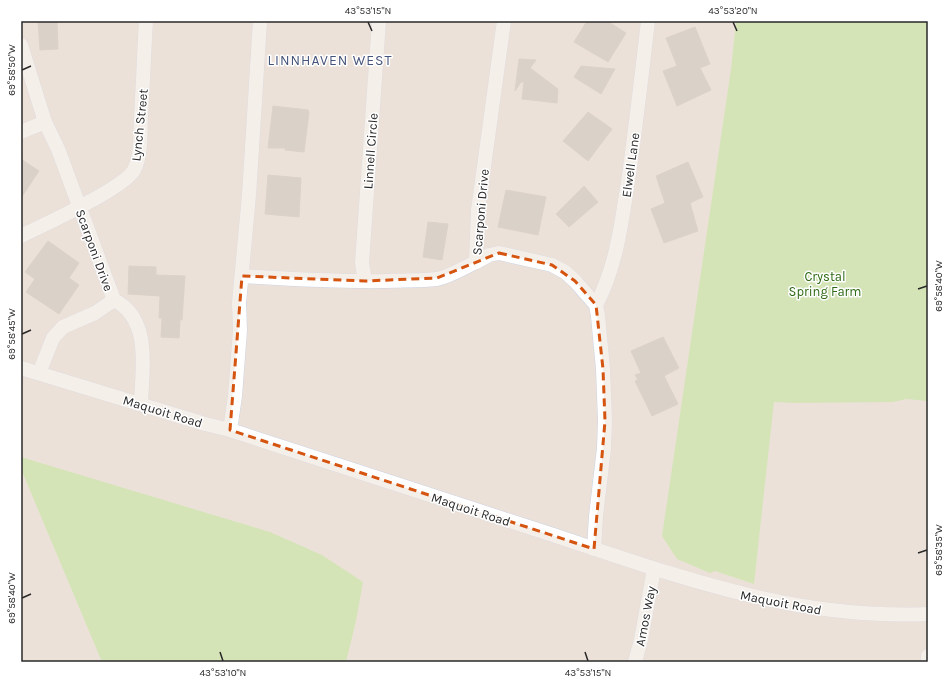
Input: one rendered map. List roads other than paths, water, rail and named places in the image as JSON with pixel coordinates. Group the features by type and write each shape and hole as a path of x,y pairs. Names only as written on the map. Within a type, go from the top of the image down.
{"street":[{"name":"Lynch Street","path":"21,236 80,206 122,182 133,171 138,157 146,21"},
{"path":"230,430 236,396 240,330 239,303 249,195 260,21"},
{"name":"Linnell Circle","path":"364,281 362,263 379,21"},
{"name":"Scarponi Drive","path":"476,262 478,210 504,21"},
{"name":"Elwell Lane","path":"596,305 605,288 619,234 638,112 648,21"},
{"name":"Scarponi Drive","path":"21,45 45,122 58,149 114,300 95,313 63,327 53,338 38,373"},
{"path":"21,132 45,122"},
{"name":"Scarponi Drive","path":"476,262 488,255 500,253 552,265 565,272 575,281 596,305"},
{"path":"242,276 283,279 364,281 438,278 455,273 476,262"},
{"path":"114,300 121,304 131,314 142,337 143,376 141,404"},
{"path":"594,549 596,516 604,448 605,421 603,369 596,305"},
{"name":"Maquoit Road","path":"21,368 205,424 230,430 654,569 732,592 796,606 862,614 896,616 928,614"},
{"name":"Amos Way","path":"635,662 641,640 654,569"},
{"path":"928,656 928,662"}],"district":[{"name":"LINNHAVEN WEST","path":"330,60"}],"park label":[{"name":"Crystal Spring Farm","path":"825,284"}]}
